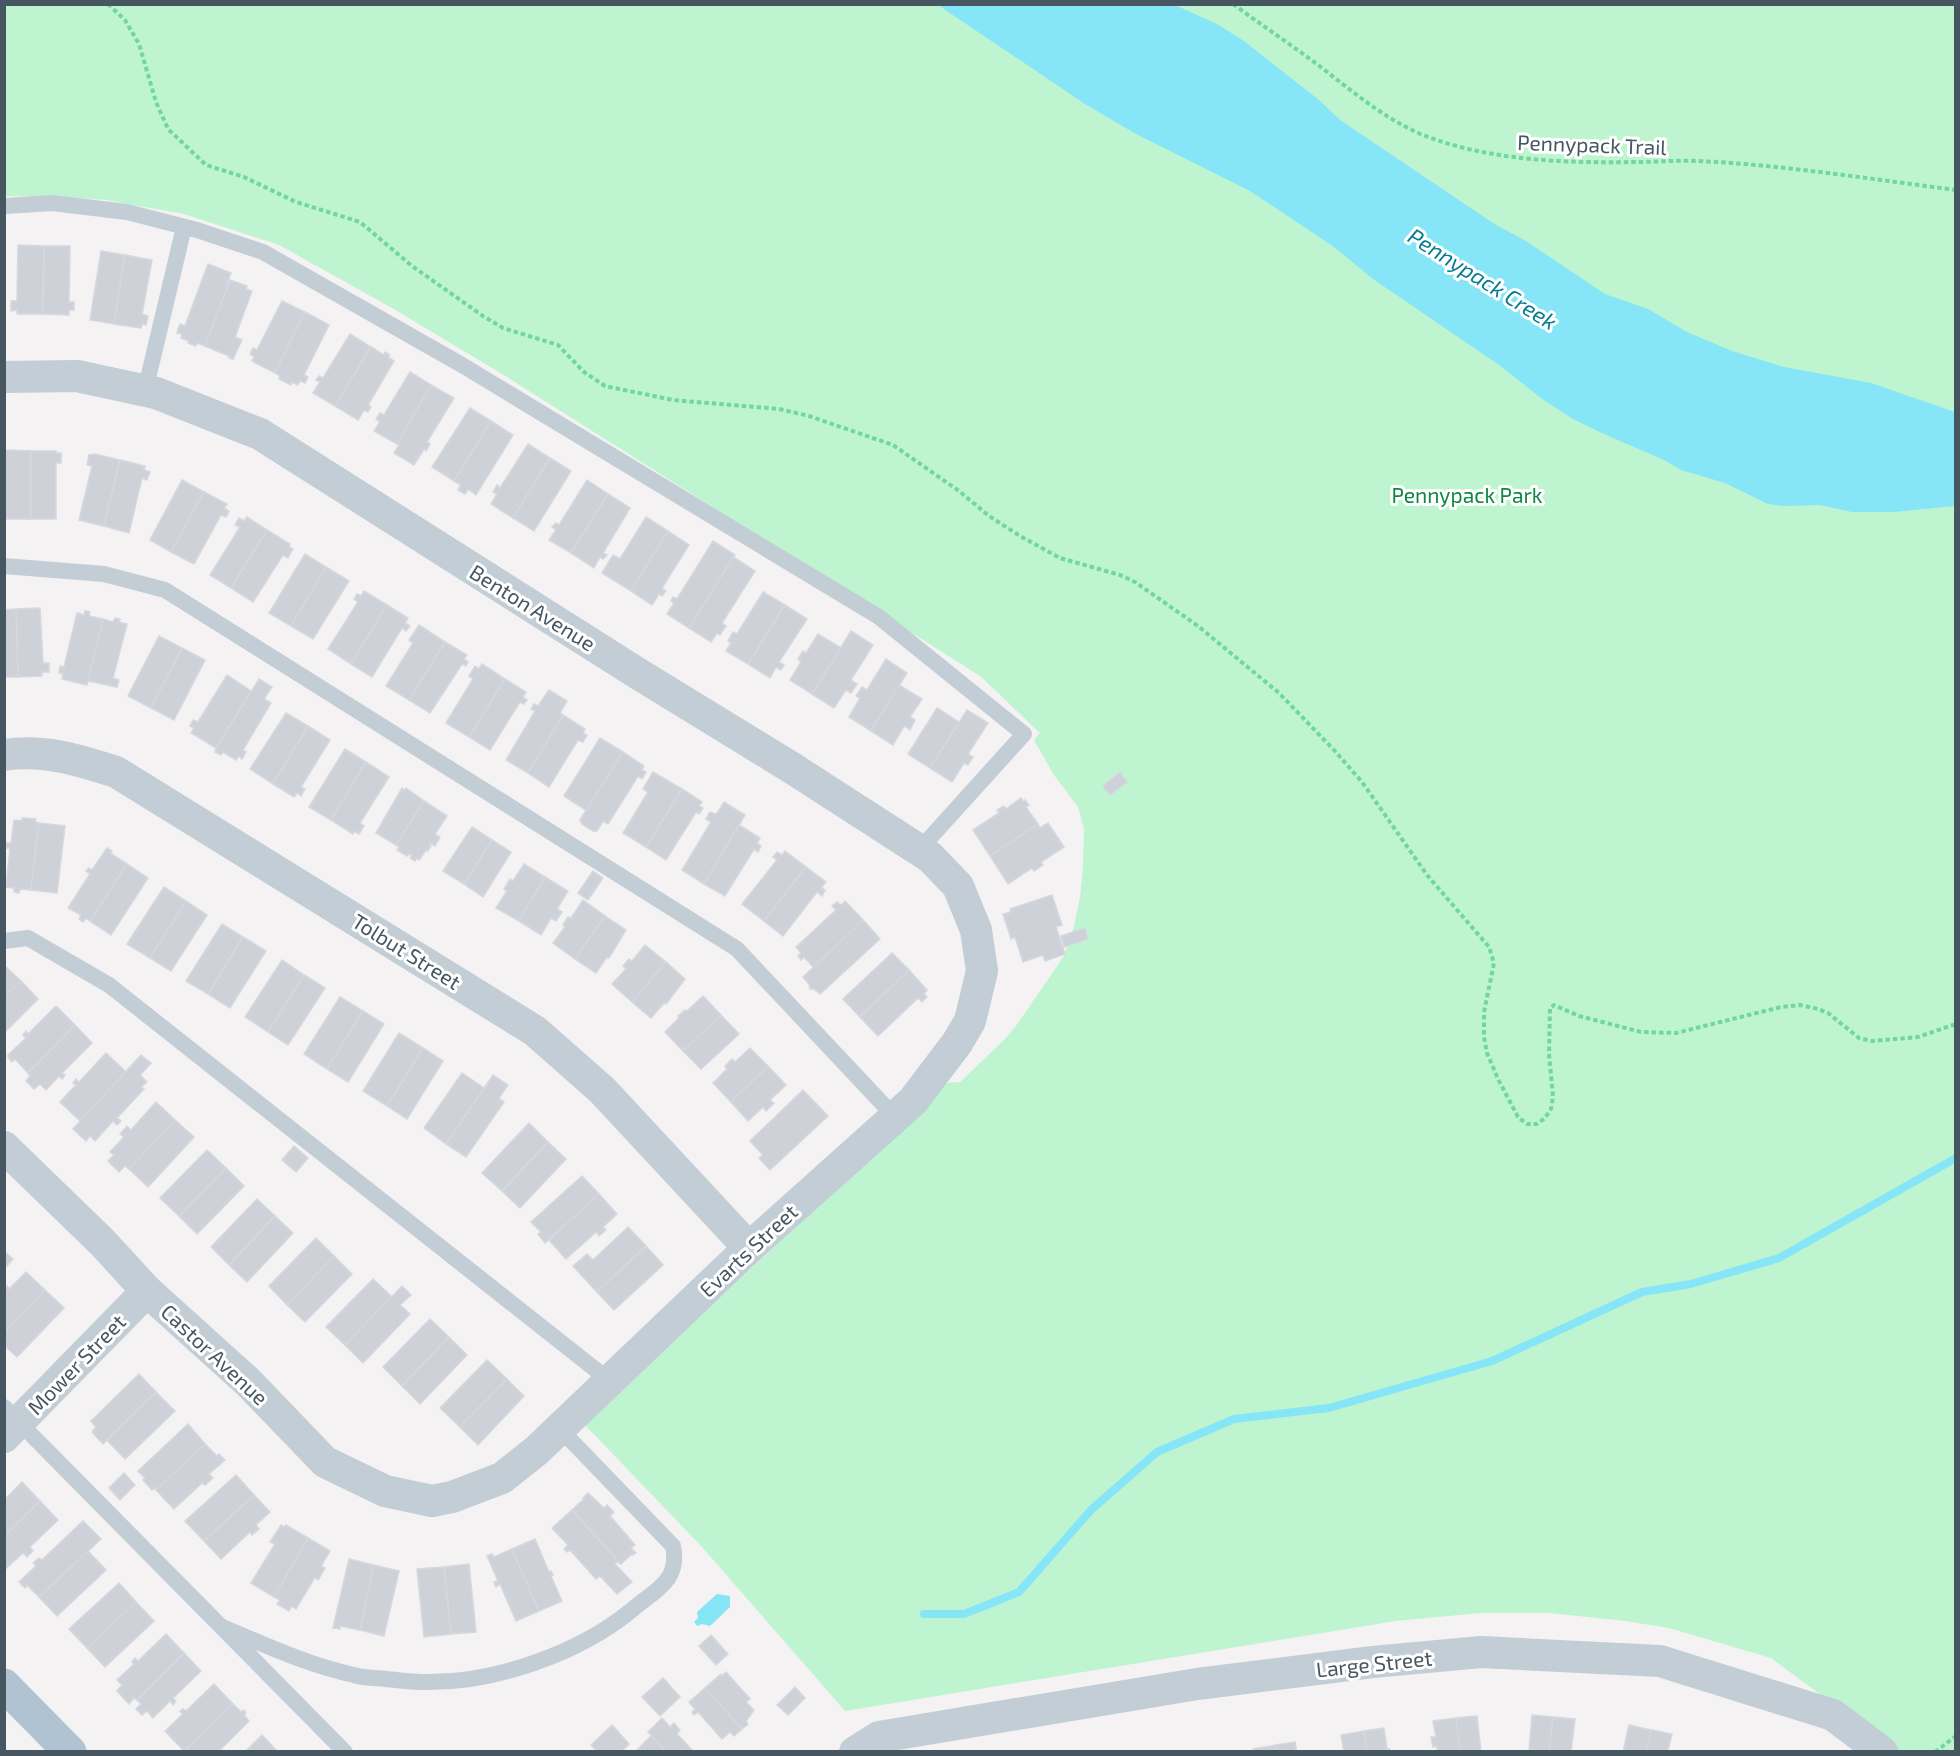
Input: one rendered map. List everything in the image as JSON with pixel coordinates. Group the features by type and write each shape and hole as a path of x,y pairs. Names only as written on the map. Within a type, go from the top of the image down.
{"main road":[{"path":"4,1685 70,1752"}],"street":[{"name":"Benton Avenue","path":"4,377 77,376 156,393 260,434 930,857 958,886 976,930 980,960"},
{"name":"Tolbut Street","path":"4,755 25,752 69,756 116,772 535,1031 602,1090 749,1248"},
{"name":"Evarts Street","path":"458,1494 502,1478 560,1429 749,1248 913,1101 957,1043 970,1021 982,971 980,960"},
{"name":"Castor Avenue","path":"4,1147 103,1243 147,1291 248,1382 325,1462 385,1491 432,1501 458,1494"},
{"name":"Mower Street","path":"10,1422 147,1291"},
{"name":"Large Street","path":"855,1752 879,1737 1179,1687 1374,1662 1481,1652 1660,1661 1833,1715 1882,1752"}],"lane":[{"path":"4,206 52,203 127,212 263,252 462,365 879,617 1024,734 919,850"},
{"path":"145,391 184,227"},
{"path":"4,566 104,574 165,590 737,949 895,1117"},
{"path":"4,941 28,938 109,985 610,1381"},
{"path":"10,1422 222,1627 345,1752"},
{"path":"222,1627 292,1656 355,1676 423,1683 492,1676 536,1662 585,1641 629,1612 668,1580 676,1561 673,1545 560,1429"}],"path":[{"path":"108,4 125,20 140,44 156,102 168,129 206,165 244,177 296,202 360,222 412,266 483,316 503,328 558,345 584,372 605,386 673,400 779,409 809,416 893,445 1020,536 1060,558 1120,575 1135,582 1198,626 1279,693 1334,750 1362,782 1427,875 1489,947 1494,963 1484,1012 1484,1037 1487,1053 1518,1118 1527,1124 1537,1124 1551,1109 1553,1098 1548,1027 1550,1008 1554,1005 1579,1016 1641,1032 1676,1033 1781,1007 1800,1005 1828,1013 1847,1031 1859,1038 1872,1041 1918,1037 1956,1024"},
{"name":"Pennypack Trail","path":"1233,4 1382,114 1428,136 1466,148 1552,161 1695,161 1747,164 1956,190"},
{"path":"1935,1752 1956,1736"}],"green space":[{"name":"Pennypack Park","path":"4,5 1955,5 1955,1751 1897,1751 1771,1658 1669,1628 1550,1613 1480,1613 1396,1621 845,1711 702,1547 585,1425 946,1083 960,1082 1016,1026 1064,956 1074,926 1083,867 1084,829 1078,807 1054,775 1034,740 1040,733 980,676 507,377 392,308 279,245 184,214 106,200 5,196"}],"water":[{"name":"Pennypack Creek","path":"938,5 1175,5 1217,24 1244,41 1319,100 1340,120 1496,225 1526,241 1605,294 1648,309 1687,332 1732,351 1784,367 1871,383 1955,412 1955,506 1894,512 1852,512 1820,505 1768,504 1725,483 1681,470 1573,419 1542,399 1502,367 1373,279 1334,247 1250,191 1136,134 1085,104"},
{"path":"717,1594 730,1596 730,1607 710,1626 702,1624 697,1626 694,1622 698,1618 697,1612"}],"building":[{"path":"18,245 44,246 43,314 17,314 17,310 11,311 11,301 17,301"},
{"path":"44,246 70,246 69,302 74,302 74,310 69,310 69,315 43,314"},
{"path":"101,251 125,255 114,324 90,320"},
{"path":"125,255 152,260 142,314 148,316 146,325 142,324 141,328 114,324"},
{"path":"208,264 231,273 227,284 229,284 205,346 197,343 196,346 188,343 189,341 181,338 182,334 177,333 180,324 185,326"},
{"path":"230,280 247,286 246,289 252,291 235,337 242,340 233,359 205,346"},
{"path":"282,301 305,312 275,373 252,361 254,357 250,354 253,348 257,350"},
{"path":"305,312 329,325 304,375 308,377 305,383 300,381 298,385 292,382 291,385 279,379 280,376 275,373"},
{"path":"350,334 371,347 335,406 313,393 320,382 316,380 319,376 323,378"},
{"path":"371,347 384,355 385,352 390,355 388,357 394,361 368,405 371,407 368,412 364,410 358,420 335,406"},
{"path":"410,372 431,385 397,444 374,431 380,422 376,419 380,413 384,415"},
{"path":"431,385 454,398 427,442 430,444 426,451 424,449 414,465 394,453"},
{"path":"470,408 491,421 454,481 432,467"},
{"path":"491,421 513,435 476,495 468,489 465,494 458,490 461,485 454,481"},
{"path":"528,444 550,458 513,518 491,504 497,494 493,492 497,485 500,488"},
{"path":"5,450 31,451 31,519 5,519"},
{"path":"31,451 61,453 61,463 56,463 56,519 31,519"},
{"path":"95,454 120,460 104,526 79,520 92,466 87,465 89,455"},
{"path":"550,458 571,471 534,531 513,518"},
{"path":"120,460 145,466 144,470 150,472 147,480 142,478 129,533 104,526"},
{"path":"182,480 204,492 171,552 150,540"},
{"path":"587,480 608,494 571,553 549,540 556,530 552,527 556,523 559,525"},
{"path":"204,492 227,504 224,508 229,511 226,517 221,515 194,564 171,552"},
{"path":"608,494 630,508 603,553 607,555 603,559 600,557 594,568 571,553"},
{"path":"247,517 267,530 231,588 210,575 240,527 235,525 239,518 244,521"},
{"path":"646,517 668,531 631,591 602,573 613,555 620,559"},
{"path":"267,530 290,544 289,547 293,549 288,558 283,555 253,602 231,588"},
{"path":"668,531 689,545 662,588 666,591 662,596 659,594 652,605 631,591"},
{"path":"713,541 735,555 689,628 667,614 674,603 671,601 673,597 677,599"},
{"path":"305,554 326,567 291,626 269,613"},
{"path":"733,557 755,571 722,623 726,626 711,642 689,628"},
{"path":"326,567 349,581 313,639 291,626"},
{"path":"364,591 387,605 351,664 328,649 358,602 354,599 357,594 361,596"},
{"path":"763,592 785,605 748,664 726,651 731,643 728,641 733,632 737,634"},
{"path":"387,605 408,618 405,623 410,626 406,631 402,628 372,677 351,664"},
{"path":"785,605 807,619 779,662 784,665 781,670 776,667 770,678 748,664"},
{"path":"40,608 43,663 49,663 49,672 42,672 42,676 18,677 16,609"},
{"path":"16,609 18,677 4,677 4,610"},
{"path":"85,611 90,612 89,616 103,619 87,685 62,679 63,674 59,673 60,666 64,667 77,613 84,615"},
{"path":"115,618 127,624 113,678 119,680 117,687 88,681 103,619 113,622"},
{"path":"419,625 445,642 409,700 386,686 413,643 409,640"},
{"path":"851,631 873,645 851,680 857,684 851,693 846,690 834,708 812,694"},
{"path":"818,634 841,648 812,694 790,680 801,662 798,659 803,651 806,653"},
{"path":"159,636 182,648 151,708 128,696"},
{"path":"445,642 467,655 464,659 468,662 466,666 462,664 430,713 409,700"},
{"path":"182,648 205,660 174,720 151,708"},
{"path":"886,659 907,673 871,731 849,717 860,698 856,696 862,687 867,690"},
{"path":"482,664 505,679 469,737 446,723 473,679 469,676 475,666 479,669"},
{"path":"227,675 251,691 216,748 191,733 194,728 190,726 193,720 198,722"},
{"path":"259,679 272,687 264,699 271,703 243,750 246,752 242,759 239,756 236,760 223,752 221,755 215,752 216,748"},
{"path":"505,679 526,692 523,697 527,700 524,704 520,702 490,750 469,737"},
{"path":"899,685 922,699 910,717 915,720 910,730 904,726 893,745 871,731"},
{"path":"549,690 567,701 560,713 563,715 528,773 506,760 535,711 531,709 534,704 538,706"},
{"path":"937,708 959,722 930,768 908,754"},
{"path":"967,710 988,723 968,754 973,757 968,765 964,763 952,782 930,768"},
{"path":"286,713 308,726 273,784 250,769"},
{"path":"563,715 585,729 583,733 587,735 583,742 578,740 549,787 528,773"},
{"path":"308,726 330,740 301,787 305,789 301,796 297,793 294,797 273,784"},
{"path":"600,738 623,752 587,811 564,796"},
{"path":"345,749 366,762 331,820 309,807"},
{"path":"623,752 644,766 642,770 646,772 642,779 638,776 608,824 603,821 597,831 593,831 580,820"},
{"path":"366,762 389,777 360,823 364,826 359,834 354,831 353,834 331,820"},
{"path":"653,772 682,789 646,847 623,833 648,792 643,789"},
{"path":"1120,772 1127,782 1110,795 1103,786"},
{"path":"402,788 405,790 406,788 424,801 396,845 376,833"},
{"path":"682,789 702,802 699,806 703,808 699,814 696,812 666,860 646,847"},
{"path":"1021,798 1029,805 1026,807 1038,824 990,856 973,830 999,813 997,810 1004,806 1006,809"},
{"path":"424,801 447,816 435,834 440,837 435,846 430,843 428,851 426,850 419,860 417,858 415,861 410,858 412,855 407,856 397,850 399,847 396,845"},
{"path":"724,802 745,815 704,884 682,870 711,822 706,819 710,812 715,814 718,812"},
{"path":"22,818 36,819 35,822 39,823 31,890 20,889 19,893 14,892 14,888 6,887 10,848 6,848 6,843 11,843 14,820 22,821"},
{"path":"39,823 65,826 57,893 31,890"},
{"path":"1048,823 1064,847 1041,862 1043,865 1034,871 1032,868 1008,884 990,856 1038,824 1040,828"},
{"path":"739,825 760,838 757,843 761,846 758,852 754,849 725,896 704,884"},
{"path":"472,827 492,840 464,884 443,871"},
{"path":"492,840 511,852 483,897 464,884"},
{"path":"107,848 112,851 110,853 127,864 90,921 86,918 83,922 79,919 81,915 68,908 90,874 86,871 89,868 92,870"},
{"path":"785,851 806,867 764,921 742,904 777,860 773,857 777,852 782,855"},
{"path":"127,864 148,878 111,935 90,921"},
{"path":"524,864 545,877 519,921 496,908 507,891 504,889 510,879 513,881"},
{"path":"806,867 826,882 821,888 825,890 822,896 817,892 783,936 764,921"},
{"path":"593,871 603,878 588,900 578,893"},
{"path":"545,877 568,891 557,909 562,912 556,921 551,918 541,935 519,921"},
{"path":"164,887 186,901 150,958 127,944"},
{"path":"1052,895 1062,925 1056,927 1065,954 1045,961 1043,955 1023,962 1015,937 1011,939 1003,914 1011,912 1010,909"},
{"path":"583,900 605,916 575,959 553,943 565,927 563,925 568,917 571,918"},
{"path":"186,901 207,915 171,971 150,958"},
{"path":"845,901 863,920 814,968 804,957 801,960 798,956 801,953 796,947 836,910 832,906 837,902 841,905"},
{"path":"605,916 626,930 609,958 607,957 596,973 575,959"},
{"path":"863,920 880,939 820,994 810,989 803,977"},
{"path":"222,924 243,937 208,994 186,981"},
{"path":"1085,928 1088,939 1064,947 1061,936"},
{"path":"243,937 266,951 230,1008 208,994"},
{"path":"645,945 666,962 632,1002 612,984 626,969 623,966 629,959 632,961"},
{"path":"892,953 909,970 860,1017 843,999"},
{"path":"282,960 304,975 268,1032 245,1017"},
{"path":"666,962 685,979 666,1004 664,1003 651,1018 632,1002"},
{"path":"4,965 21,981 4,997"},
{"path":"909,970 927,990 924,994 927,997 922,1002 918,998 878,1036 860,1017"},
{"path":"304,975 325,988 288,1045 268,1032"},
{"path":"21,981 38,999 4,1033 4,997"},
{"path":"703,996 721,1015 683,1051 665,1032 679,1018 678,1016"},
{"path":"340,997 363,1011 327,1069 304,1054"},
{"path":"56,1006 75,1025 28,1073 15,1059 12,1062 8,1055 26,1038 23,1035 26,1031 28,1034"},
{"path":"363,1011 384,1024 348,1082 327,1069"},
{"path":"721,1015 739,1034 701,1069 683,1051"},
{"path":"75,1025 92,1043 62,1073 65,1075 62,1079 59,1076 46,1090 40,1084 34,1089 26,1081 30,1076 28,1073"},
{"path":"399,1033 423,1048 387,1106 363,1091"},
{"path":"423,1048 443,1061 407,1119 387,1106"},
{"path":"750,1048 768,1066 731,1102 713,1083 727,1069 725,1066 732,1059 735,1062"},
{"path":"106,1053 126,1072 80,1121 60,1102 76,1085 73,1083 76,1079 79,1082"},
{"path":"141,1055 151,1063 140,1075 147,1082 141,1087 144,1089 117,1118 121,1121 117,1125 113,1121 95,1141 90,1136 86,1141 73,1129"},
{"path":"768,1066 786,1085 770,1100 774,1103 766,1111 763,1107 748,1121 731,1102"},
{"path":"462,1073 484,1088 446,1144 424,1128"},
{"path":"493,1075 508,1085 499,1098 504,1102 466,1157 446,1144"},
{"path":"803,1090 828,1116 770,1170 759,1158 763,1155 750,1141"},
{"path":"156,1102 175,1120 129,1169 125,1166 119,1172 108,1161 114,1155 110,1152 124,1137 120,1134 127,1126 131,1130"},
{"path":"175,1120 194,1137 148,1187 129,1169"},
{"path":"529,1123 548,1142 502,1191 482,1173"},
{"path":"548,1142 566,1159 520,1208 502,1191"},
{"path":"294,1146 308,1158 296,1172 282,1160"},
{"path":"207,1150 226,1168 179,1216 160,1198"},
{"path":"226,1168 244,1186 197,1234 179,1216"},
{"path":"582,1176 599,1194 545,1243 538,1234 541,1232 531,1222"},
{"path":"599,1194 617,1214 603,1227 606,1230 599,1236 596,1232 566,1259 549,1240"},
{"path":"257,1199 275,1216 229,1265 211,1247"},
{"path":"275,1216 293,1233 247,1282 229,1265"},
{"path":"628,1227 646,1246 597,1292 573,1266 587,1254 593,1260"},
{"path":"316,1238 334,1256 287,1305 269,1286"},
{"path":"646,1246 663,1265 614,1310 597,1292"},
{"path":"4,1251 13,1259 4,1269"},
{"path":"334,1256 352,1274 305,1322 287,1305"},
{"path":"26,1272 45,1290 4,1333 4,1294 7,1292 4,1289 7,1286 9,1289"},
{"path":"373,1279 392,1297 345,1345 326,1327"},
{"path":"402,1286 411,1295 400,1305 410,1314 363,1363 345,1345"},
{"path":"45,1290 64,1308 17,1357 4,1345 4,1333"},
{"path":"430,1319 449,1337 402,1386 383,1367"},
{"path":"449,1337 467,1355 420,1404 402,1386"},
{"path":"487,1360 507,1379 460,1427 440,1408"},
{"path":"139,1374 156,1392 103,1444 92,1432 96,1427 91,1421"},
{"path":"507,1379 524,1396 478,1445 460,1427"},
{"path":"156,1392 175,1411 125,1459 107,1440"},
{"path":"188,1424 205,1444 156,1490 155,1488 152,1490 138,1471"},
{"path":"205,1444 217,1456 219,1454 225,1460 209,1474 213,1478 205,1485 202,1483 174,1509 156,1490"},
{"path":"124,1473 135,1485 120,1500 109,1488"},
{"path":"236,1475 254,1495 204,1541 185,1521"},
{"path":"22,1482 40,1501 4,1536 4,1500"},
{"path":"588,1493 604,1508 607,1505 614,1512 610,1516 635,1545 631,1548 636,1553 621,1564 572,1510"},
{"path":"254,1495 270,1512 256,1525 259,1529 252,1535 250,1532 221,1559 204,1541"},
{"path":"40,1501 58,1520 30,1547 33,1551 27,1557 23,1553 4,1570 4,1536"},
{"path":"572,1510 621,1564 617,1562 615,1564 632,1582 617,1594 600,1576 596,1579 570,1550 567,1552 564,1549 568,1545 552,1528"},
{"path":"83,1521 101,1539 39,1597 27,1585 25,1588 19,1582 36,1566 33,1563 39,1558 42,1560"},
{"path":"281,1525 284,1527 286,1525 308,1538 274,1597 251,1583 275,1544 270,1542"},
{"path":"308,1538 330,1551 321,1566 325,1568 318,1580 315,1577 296,1609 292,1606 289,1611 277,1604 280,1600 274,1597"},
{"path":"535,1539 549,1572 551,1571 553,1575 551,1576 562,1601 539,1611 512,1549"},
{"path":"512,1549 539,1611 516,1621 500,1584 496,1587 494,1582 498,1581 487,1556 492,1554 494,1557"},
{"path":"88,1551 106,1570 57,1616 39,1597"},
{"path":"349,1559 374,1565 360,1630 340,1626 340,1629 333,1628"},
{"path":"469,1564 476,1632 451,1634 444,1567"},
{"path":"374,1565 399,1571 384,1636 360,1630"},
{"path":"444,1567 451,1634 424,1637 417,1569"},
{"path":"119,1583 136,1602 87,1648 69,1629"},
{"path":"136,1602 154,1621 105,1667 87,1648"},
{"path":"166,1634 184,1653 137,1700 134,1698 129,1704 117,1691 122,1685 117,1680 134,1664 132,1662 135,1658 138,1661"},
{"path":"711,1635 728,1654 716,1665 699,1646"},
{"path":"184,1653 201,1671 173,1698 176,1701 173,1705 170,1701 153,1718 147,1711 142,1715 136,1709 141,1704 137,1700"},
{"path":"726,1672 750,1699 746,1702 754,1710 746,1721 748,1724 742,1729 705,1688"},
{"path":"663,1678 680,1697 660,1716 642,1697"},
{"path":"214,1684 233,1704 184,1751 165,1731 183,1714 180,1711 183,1709 186,1711"},
{"path":"795,1687 805,1698 788,1715 777,1705"},
{"path":"705,1688 742,1729 734,1736 730,1732 722,1739 698,1712 694,1715 692,1712 695,1709 689,1702"},
{"path":"233,1704 241,1712 244,1710 246,1713 244,1715 249,1721 218,1752 184,1752"},
{"path":"1532,1715 1553,1717 1549,1752 1529,1752"},
{"path":"1477,1716 1481,1752 1460,1752 1456,1718"},
{"path":"1553,1717 1575,1719 1571,1752 1549,1752"},
{"path":"662,1718 670,1727 674,1723 680,1730 677,1734 694,1752 666,1752 648,1732"},
{"path":"1456,1718 1460,1752 1437,1752 1437,1746 1433,1747 1431,1737 1436,1737 1433,1721"},
{"path":"612,1725 629,1744 621,1752 598,1752 591,1745"},
{"path":"1629,1725 1651,1730 1646,1752 1623,1752"},
{"path":"1384,1728 1387,1749 1390,1749 1390,1752 1367,1752 1364,1731"},
{"path":"1651,1730 1672,1734 1668,1750 1671,1752 1646,1752"},
{"path":"1364,1731 1367,1752 1344,1752 1341,1735"},
{"path":"262,1735 278,1752 245,1752"},
{"path":"651,1736 666,1752 637,1750"},
{"path":"1295,1742 1297,1752 1277,1752 1276,1745"},
{"path":"1276,1745 1277,1752 1253,1752 1253,1749"}],"waterway":[{"path":"924,1614 964,1614 1019,1592 1091,1510 1157,1452 1234,1419 1329,1408 1492,1361 1642,1292 1691,1284 1779,1258 1956,1158"}]}
